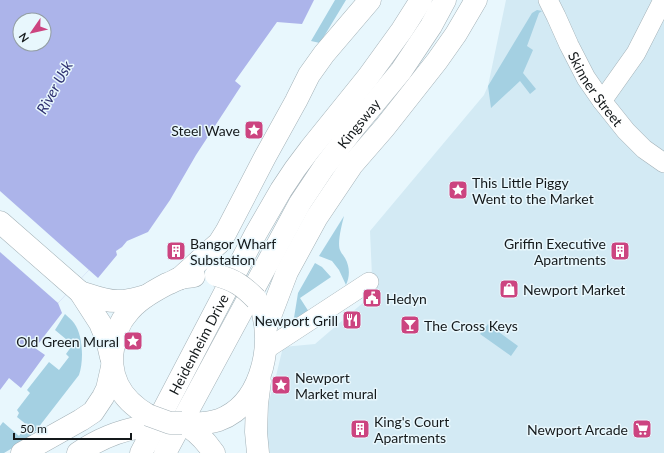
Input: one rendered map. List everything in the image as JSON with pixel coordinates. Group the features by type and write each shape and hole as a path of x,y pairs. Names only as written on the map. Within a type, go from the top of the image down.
{"main road":[{"path":"22,453 93,412 103,397 110,378 113,348 120,324 126,314 146,296 179,278 219,243 309,75 324,54 370,0"},
{"name":"Kingsway","path":"255,236 281,190 295,169 368,76 402,30 421,0"},
{"name":"Kingsway","path":"276,249 300,203 324,167 401,71 431,26 445,0"},
{"path":"266,327 287,272 317,217 352,165 437,61 456,34 476,0"},
{"path":"0,222 77,289 100,323 117,382 124,395 144,421"},
{"name":"Heidenheim Drive","path":"140,453 255,236"},
{"name":"Heidenheim Drive","path":"165,453 276,249"},
{"path":"179,278 216,275 231,279 247,290 256,299 263,312 266,327 265,350 257,404 256,432 258,453"},
{"path":"77,289 98,298 119,301 146,296"},
{"path":"78,453 106,437 131,429 144,421 183,424 210,422 220,419 239,408 246,401 261,374"},
{"path":"183,424 204,440 214,453"}],"street":[{"name":"Skinner Street","path":"548,0 586,78 602,101 626,131 644,149 664,163"},
{"path":"602,101 636,53 663,0"},
{"path":"265,350 369,282"}],"shaded area":[{"path":"335,0 346,0 320,43 311,41"},
{"path":"506,0 664,0 664,453 270,453 267,438 269,401 283,347 315,344 365,301 375,296 376,287 372,276 370,231 484,95 488,86"},
{"path":"537,10 542,11 539,13 527,46 533,50 523,73 536,89 530,94 520,81 491,108 488,86 532,13"},
{"path":"344,216 340,233 339,247 347,261 349,268 349,275 346,285 339,270 332,261 319,256"},
{"path":"315,263 322,267 331,277 300,298 309,312 293,324 298,293"},
{"path":"65,314 77,328 81,341 82,363 79,375 31,437 4,453 0,453 0,426 3,422 19,436 27,425 17,417 19,413 17,410 30,393 27,390 49,362 59,370 69,357 66,354 71,347 67,340 55,330"},
{"path":"488,324 518,346 511,356 480,334"}],"water":[{"name":"River Usk","path":"0,0 314,0 302,24 277,22 235,81 241,86 196,155 170,200 148,232 127,241 116,251 117,255 98,278 89,270 58,303 62,313 35,348 45,355 21,388 9,378 0,390"}],"pier":[{"path":"0,191 89,270 58,303 0,252"}],"place":[{"name":"Steel Wave","path":"254,130"},
{"name":"This Little Piggy Went to the Market","path":"458,190"},
{"name":"Bangor Wharf Substation","path":"176,251"},
{"name":"Griffin Executive Apartments","path":"620,251"},
{"name":"Newport Market","path":"509,289"},
{"name":"Hedyn","path":"372,298"},
{"name":"Newport Grill","path":"352,320"},
{"name":"The Cross Keys","path":"410,325"},
{"name":"Old Green Mural","path":"133,341"},
{"name":"Newport Market mural","path":"281,385"},
{"name":"King's Court Apartments","path":"360,429"},
{"name":"Newport Arcade","path":"642,429"}]}
